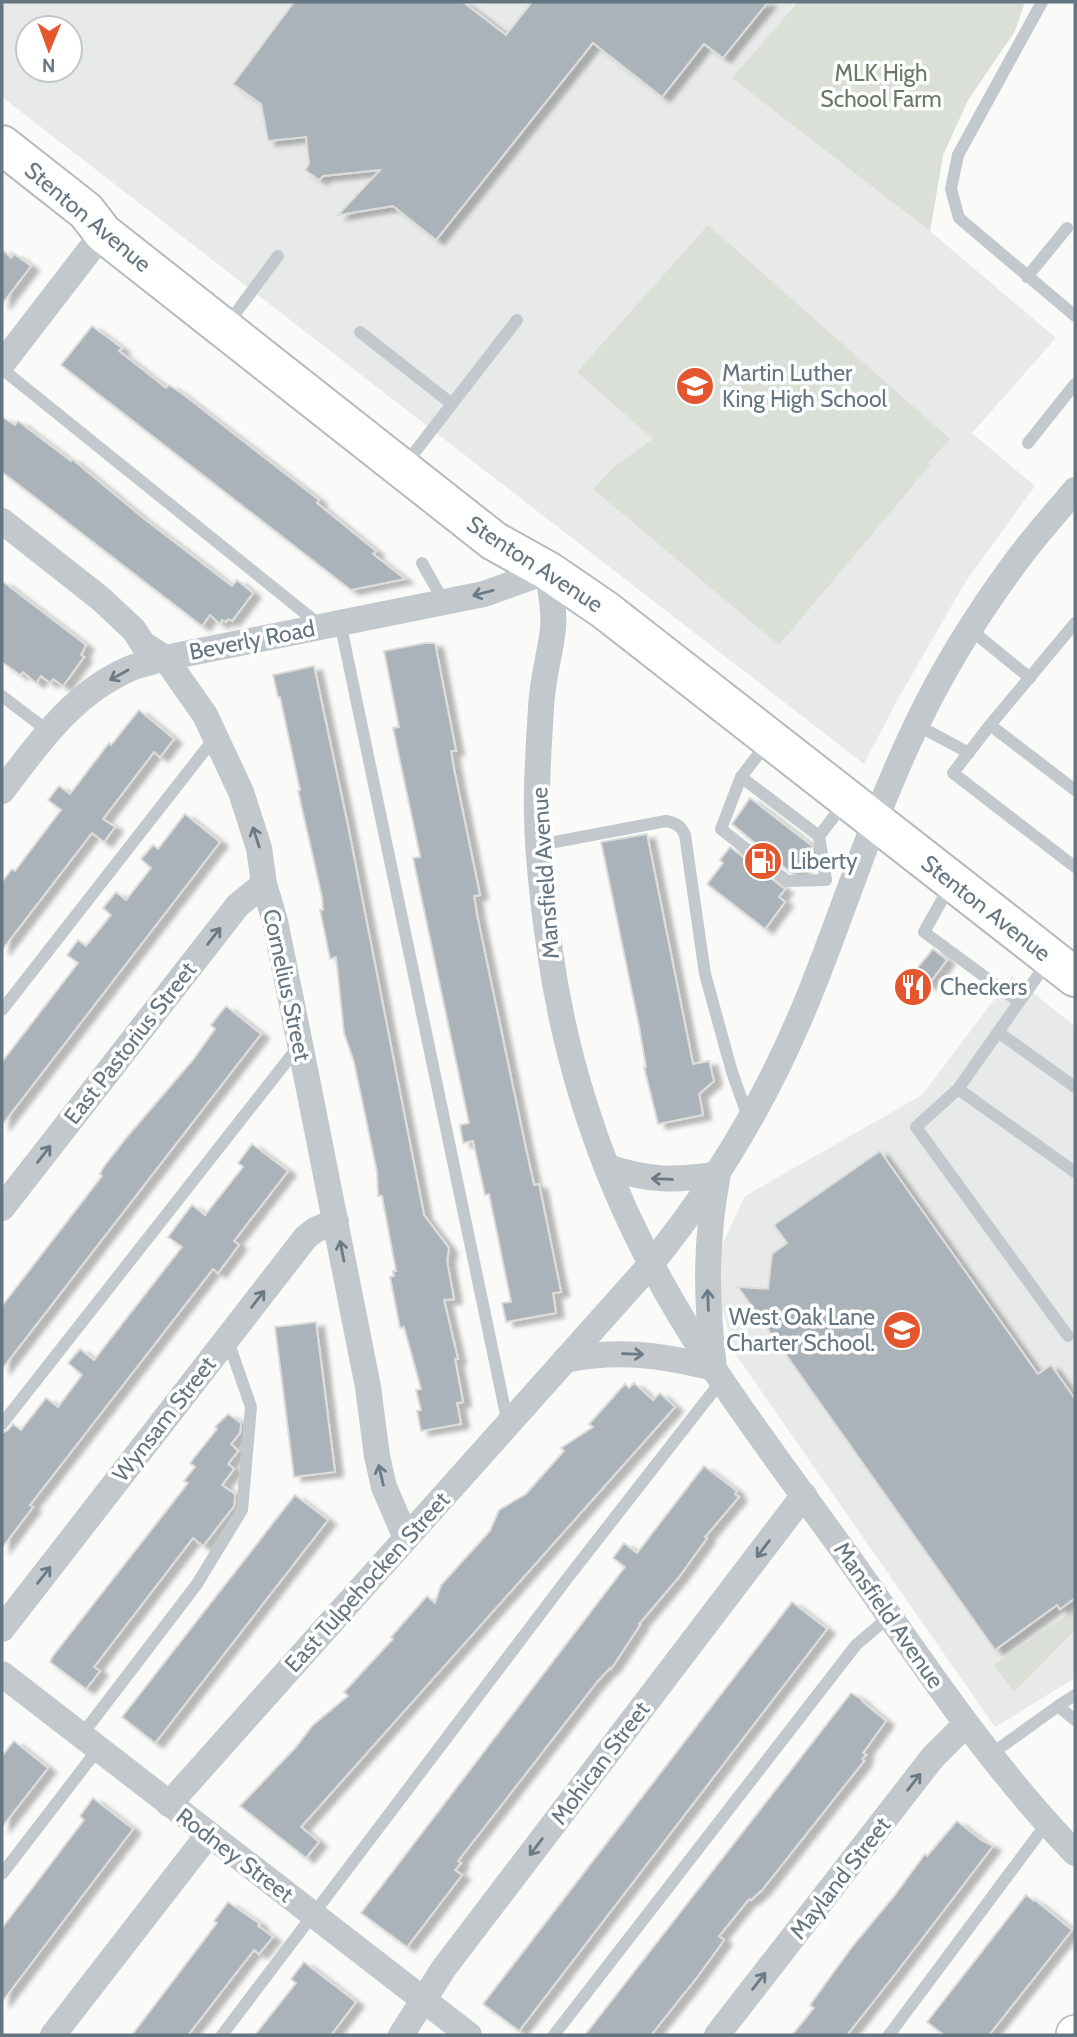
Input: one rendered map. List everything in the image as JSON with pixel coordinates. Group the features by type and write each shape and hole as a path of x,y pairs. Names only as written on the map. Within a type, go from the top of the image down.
{"main road":[{"name":"Stenton Avenue","path":"2,145 86,211 103,233 494,541 548,572 605,610 1063,968"}],"street":[{"path":"2,364 103,233"},
{"name":"East Tulpehocken Street","path":"169,1804 652,1264 718,1174 749,1123 808,999 848,897 861,811 917,725 971,630 1015,563 1075,490"},
{"name":"Cornelius Street","path":"2,521 101,599 134,630 143,643 165,658 205,715 241,792 259,848 264,884 275,921 368,1387 377,1456 384,1487 406,1538"},
{"name":"Beverly Road","path":"2,791 70,707 129,669 165,658 484,594 548,572"},
{"name":"Mansfield Avenue","path":"548,572 553,624 541,701 537,814 545,917 559,1005 587,1112 608,1167 652,1264 718,1374 966,1724 1075,1853"},
{"name":"East Pastorius Street","path":"2,1208 238,905 264,884"},
{"path":"565,1360 587,1355 630,1353 664,1357 718,1374 708,1304 707,1256 709,1222 718,1174 659,1180 608,1167"},
{"name":"Wynsam Street","path":"2,1629 306,1237 325,1224 336,1221"},
{"name":"Mohican Street","path":"401,2035 444,1968 804,1495"},
{"name":"Rodney Street","path":"2,1674 469,2035"},
{"name":"Mayland Street","path":"717,2035 933,1757 966,1724"},
{"path":"53,2035 208,1835"}],"lane":[{"path":"1042,2 958,155 951,189 959,218 1075,316"},
{"path":"1027,276 1067,228"},
{"path":"224,328 278,256"},
{"path":"402,469 517,320"},
{"path":"360,332 452,404"},
{"path":"2,369 331,624 508,1424"},
{"path":"1028,443 1075,384"},
{"path":"422,563 444,602"},
{"path":"1075,623 953,773 1075,867"},
{"path":"971,630 1030,678"},
{"path":"2,696 48,731"},
{"path":"917,725 969,753"},
{"path":"990,725 1075,790"},
{"path":"2,1010 216,736"},
{"path":"769,740 741,776 721,830 737,835 790,876 826,880 848,897"},
{"path":"741,776 763,801 815,841 826,880"},
{"path":"815,841 861,811"},
{"path":"539,845 666,821 682,828 705,974 749,1123"},
{"path":"953,881 924,932 1019,1002"},
{"path":"1063,968 1019,1002 958,1089 916,1127 1068,1336"},
{"path":"998,1032 1075,1087"},
{"path":"2,1424 300,1044"},
{"path":"958,1089 1075,1172"},
{"path":"2,1874 197,1584 242,1510 251,1406 227,1338"},
{"path":"222,2035 718,1374"},
{"path":"554,2035 856,1645 890,1616"},
{"path":"990,1755 1075,1695"},
{"path":"1058,1706 1075,1720"},
{"path":"889,2035 1047,1822"}],"shaded area":[{"name":"Martin Luther King High School","path":"2,2 1025,2 1015,31 968,100 943,155 930,231 1056,338 972,433 1035,486 966,581 864,764 2,97"},
{"name":"West Oak Lane Charter School.","path":"1012,976 1075,1026 1075,1678 995,1727 736,1355 721,1305 722,1245 745,1196 922,1095"}],"green space":[{"name":"MLK High School Farm","path":"798,2 1025,2 1015,31 968,100 943,155 930,231 732,78"},
{"path":"708,225 950,439 779,645 593,489 614,467 653,439 577,372"},
{"path":"1074,1610 1075,1630 1014,1692 994,1665"}],"building":[{"path":"294,2 463,2 506,35 532,2 768,2 723,58 704,44 662,97 593,43 436,240 393,206 338,215 380,170 323,176 319,180 305,170 309,164 306,137 268,141 261,104 233,84"},
{"path":"2,249 11,258 14,254 31,266 2,304"},
{"path":"92,326 122,348 119,351 166,388 169,385 184,395 319,500 317,503 376,551 373,554 405,579 351,590 61,365"},
{"path":"2,417 15,425 18,421 71,461 72,459 232,586 237,580 253,593 232,621 222,620 220,624 210,615 202,626 2,472"},
{"path":"2,581 86,645 81,655 84,657 63,686 53,679 50,683 41,676 36,683 23,672 20,675 2,662"},
{"path":"435,643 456,751 451,751 454,769 480,895 474,896 477,915 534,1185 539,1184 561,1292 553,1293 556,1313 506,1322 502,1303 511,1302 489,1194 485,1195 473,1141 463,1143 460,1125 469,1123 413,858 420,857 393,728 399,727 384,651"},
{"path":"314,666 424,1215 449,1248 447,1261 454,1299 444,1300 458,1359 455,1359 463,1402 457,1403 461,1424 421,1431 417,1411 421,1410 416,1390 421,1389 404,1327 400,1328 390,1277 394,1276 393,1271 396,1271 382,1196 378,1196 377,1172 354,1062 344,1033 336,957 330,959 320,910 323,910 322,897 273,675"},
{"path":"139,710 174,739 160,757 154,752 103,819 115,827 104,842 92,833 2,950 2,882 12,869 15,871 61,810 48,800 59,786 70,794 109,743 111,745"},
{"path":"750,798 812,846 813,854 799,872 790,872 732,824"},
{"path":"185,814 220,842 2,1125 2,1062 78,963 67,955 78,940 86,946 111,915 103,908 116,892 126,900 151,868 141,859 153,845 158,849"},
{"path":"647,834 693,1064 709,1061 714,1081 699,1094 703,1115 658,1124 644,1067 639,1026 601,842"},
{"path":"730,847 785,889 779,897 785,902 765,929 707,884 723,863 720,860"},
{"path":"933,949 947,960 928,985 913,973"},
{"path":"226,1006 261,1034 2,1369 2,1306 102,1176 100,1174 103,1168 127,1137 193,1060 215,1029 211,1025"},
{"path":"252,1144 288,1171 234,1241 239,1245 218,1273 213,1269 30,1505 33,1507 2,1548 2,1433 13,1424 21,1430 46,1398 58,1407 82,1375 68,1363 80,1349 94,1360 182,1247 168,1237 192,1205 205,1215 243,1167 238,1163"},
{"path":"880,1151 1038,1374 1051,1365 1075,1399 1075,1598 1060,1609 1057,1605 995,1650 738,1287 768,1289 772,1254 787,1243 774,1225"},
{"path":"316,1322 335,1472 294,1477 275,1327"},
{"path":"634,1383 653,1400 660,1393 675,1407 301,1827 319,1842 306,1858 240,1806 296,1747 313,1725 348,1696 344,1692 393,1639 391,1637 427,1596 435,1603 441,1585 490,1531 499,1510 526,1494 564,1451 561,1448 593,1427 589,1424 625,1384 629,1388"},
{"path":"228,1414 241,1423 240,1433 231,1444 238,1451 228,1464 234,1469 222,1485 235,1494 234,1506 203,1546 193,1538 94,1667 100,1671 86,1689 50,1662 53,1656 188,1483 184,1481 195,1467 190,1463 217,1429 215,1427"},
{"path":"704,1466 737,1491 735,1494 739,1497 705,1537 707,1538 679,1577 639,1624 611,1669 597,1682 458,1861 461,1863 455,1870 462,1875 407,1947 361,1913 625,1567 613,1558 624,1543 637,1553"},
{"path":"295,1495 328,1520 155,1743 122,1717"},
{"path":"792,1602 827,1629 519,2031 483,2004"},
{"path":"851,1693 886,1721 863,1753 866,1755 862,1759 864,1761 762,1890 749,1899 719,1936 724,1940 698,1976 651,2035 585,2035"},
{"path":"14,1741 48,1768 2,1827 2,1756"},
{"path":"93,1798 133,1829 2,2002 2,1928 84,1820 80,1816"},
{"path":"957,1821 993,1846 892,1978 847,2035 792,2035 814,2008 810,2005 852,1947 925,1854 927,1856"},
{"path":"1026,1895 1072,1930 989,2035 944,2035 927,2022"},
{"path":"228,1902 260,1924 258,1926 273,1937 259,1954 254,1950 188,2035 132,2035 217,1923 214,1921"},
{"path":"304,1962 356,2002 331,2035 255,2035 296,1983 291,1979"}],"place":[{"name":"Martin Luther King High School","path":"695,386"},
{"name":"Liberty","path":"763,861"},
{"name":"Checkers","path":"913,987"},
{"name":"West Oak Lane Charter School.","path":"902,1330"}]}
